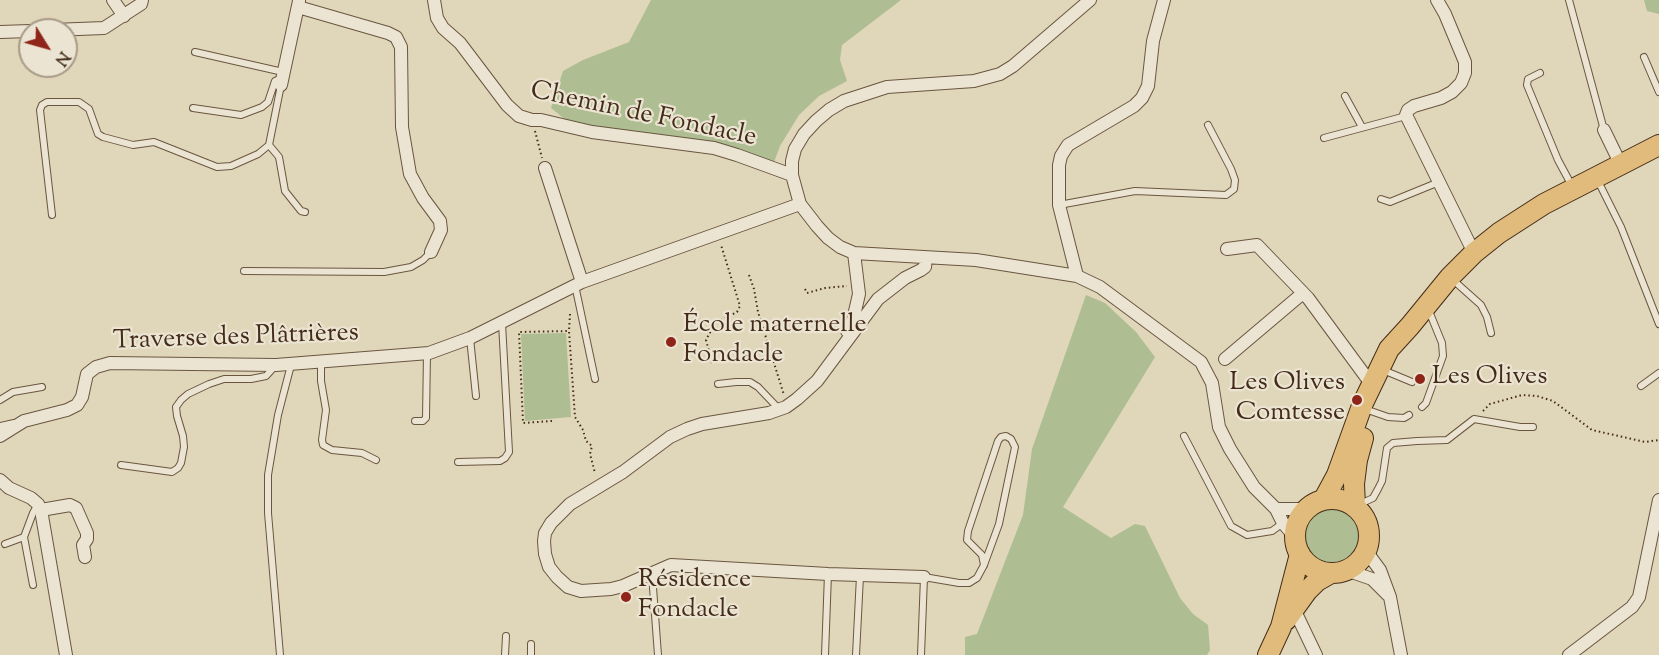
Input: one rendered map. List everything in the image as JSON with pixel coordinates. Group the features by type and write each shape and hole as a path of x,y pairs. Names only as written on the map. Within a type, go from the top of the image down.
{"main road":[{"path":"1324,500 1367,409 1389,349 1450,277 1499,232 1544,204 1659,146"},
{"path":"1355,506 1354,484 1367,409"},
{"path":"1268,655 1281,627 1317,581 1358,562 1366,550 1369,539 1368,526 1363,515 1355,506 1346,501 1324,500 1306,509 1298,521 1292,538 1281,627"},
{"path":"1292,538 1308,564 1319,571 1339,572"}],"street":[{"path":"113,0 124,16"},
{"path":"78,29 104,28 141,4 142,0"},
{"name":"Chemin de Fondacle","path":"434,0 437,18 443,28 460,43 507,105 519,116 591,132 714,148 792,175"},
{"path":"1090,0 1013,66 1000,74 974,81 887,87 844,101 829,110 804,134 795,149 792,175 800,204 828,238 854,253 976,260 1077,276 1100,287 1201,362 1212,384 1219,427 1254,487 1276,509 1292,538"},
{"path":"1077,276 1059,205 1061,156 1068,145 1134,106 1142,98 1148,86 1153,41 1164,0"},
{"path":"1437,0 1465,62 1465,73 1461,83 1452,92 1441,98 1414,106 1408,110 1406,116 1474,253"},
{"path":"283,78 298,3 388,33 396,38 401,47 402,127 410,174 423,198 440,221 441,230 432,252"},
{"path":"0,32 18,31"},
{"path":"1604,130 1621,165"},
{"path":"545,168 575,285"},
{"name":"Traverse des Plâtrières","path":"0,436 24,421 67,410 77,405 82,397 87,374 96,367 110,363 276,365 427,353 470,338 575,285 800,204"},
{"path":"1227,249 1257,245 1381,376"},
{"path":"832,360 853,320 859,294 854,253"},
{"path":"924,577 860,576 671,565 623,586 581,591 568,587 549,567 544,541 550,523 559,513 623,472 670,437 710,422 768,413 798,399 817,381 878,299 905,278 925,267 926,258"},
{"path":"1225,359 1303,293"},
{"path":"0,480 9,488 31,498 39,507 66,655"},
{"path":"1569,655 1632,607 1640,597 1659,500"},
{"path":"39,507 70,505 76,508 87,533 87,539 83,545 85,557"},
{"path":"1276,509 1306,509"},
{"path":"1366,550 1380,570 1390,597 1401,655"},
{"path":"1339,572 1372,579 1390,597"},
{"path":"1294,609 1316,655"}],"lane":[{"path":"1569,0 1604,130"},
{"path":"195,52 283,78"},
{"path":"1644,57 1659,92"},
{"path":"1540,73 1528,79 1527,85 1558,160 1574,189"},
{"path":"193,108 241,115 262,107 268,102 275,81 283,78"},
{"path":"52,214 40,110 47,102 79,102 89,109 98,134 103,137 133,145 154,142 217,167 231,166 258,154 269,145 283,78"},
{"path":"1345,96 1362,127"},
{"path":"1324,138 1406,116"},
{"path":"1059,205 1135,191 1226,195 1234,189 1235,180 1208,125"},
{"path":"269,145 279,157 285,191 301,211 305,212"},
{"path":"1597,178 1621,227 1659,324"},
{"path":"1381,200 1390,202 1439,182"},
{"path":"244,271 384,272 411,267 432,252"},
{"path":"1450,277 1480,305 1487,317 1491,333"},
{"path":"575,285 595,379"},
{"path":"1422,407 1426,403 1443,356 1442,343 1427,306"},
{"path":"459,462 500,461 509,452 502,323"},
{"path":"470,338 476,396"},
{"path":"414,422 423,421 426,418 427,353"},
{"path":"321,361 321,381 326,410 323,445 332,450 362,453 376,460"},
{"path":"280,655 268,513 268,475 278,415 292,363"},
{"path":"121,465 172,472 178,468 184,447 176,407 181,400 188,394 224,379 251,379 266,376 276,365"},
{"path":"1641,386 1659,373"},
{"path":"1381,376 1412,382"},
{"path":"718,384 736,381 750,382 778,408"},
{"path":"0,400 12,392 42,387"},
{"path":"1422,387 1430,392"},
{"path":"1367,409 1388,417 1408,416"},
{"path":"1355,506 1372,498 1378,489 1382,481 1387,448 1393,443 1446,440 1474,419 1520,428 1533,427"},
{"path":"0,426 24,421"},
{"path":"921,655 924,577 969,583 977,578 984,565 999,524 1015,447 1011,439 1006,436 1001,437 998,441 968,531 967,540 982,555 984,565"},
{"path":"1184,436 1231,526 1247,535 1272,531 1292,538"},
{"path":"33,585 24,537 33,513 39,507"},
{"path":"5,544 24,537"},
{"path":"652,573 658,655"},
{"path":"825,655 828,574"},
{"path":"856,655 860,576"},
{"path":"505,655 506,636"},
{"path":"531,644 531,655"}],"path":[{"path":"532,120 545,168"},
{"path":"712,363 706,340 715,323 737,312 740,306 718,233"},
{"path":"805,289 807,293 825,288 843,287 852,284 848,276 857,273"},
{"path":"749,275 786,403 778,408"},
{"path":"575,285 569,331 575,417 583,430 586,441 592,446 590,454 599,487"},
{"path":"552,421 523,423 519,332 569,331"},
{"path":"1474,419 1490,404 1522,395 1537,396 1553,401 1592,430 1645,442 1659,440"}],"green space":[{"path":"651,0 901,0 842,45 840,60 847,81 819,96 799,115 780,146 773,165 572,125 551,108 563,71 583,60 629,42"},
{"path":"1644,0 1659,0 1659,14 1647,11"},
{"path":"1086,295 1105,303 1136,332 1155,357 1063,507 1111,538 1135,524 1145,526 1180,598 1193,614 1208,625 1210,650 1207,655 965,655 965,637 977,634 1023,515 1032,449"},
{"path":"566,333 571,417 525,421 521,334"},
{"path":"1325,507 1337,507 1352,515 1360,530 1360,542 1352,557 1337,565 1325,565 1310,557 1302,542 1302,530 1310,515"}],"place":[{"name":"École maternelle Fondacle","path":"671,342"},
{"name":"Les Olives","path":"1420,379"},
{"name":"Les Olives Comtesse","path":"1357,400"},
{"name":"Résidence Fondacle","path":"626,597"}]}
